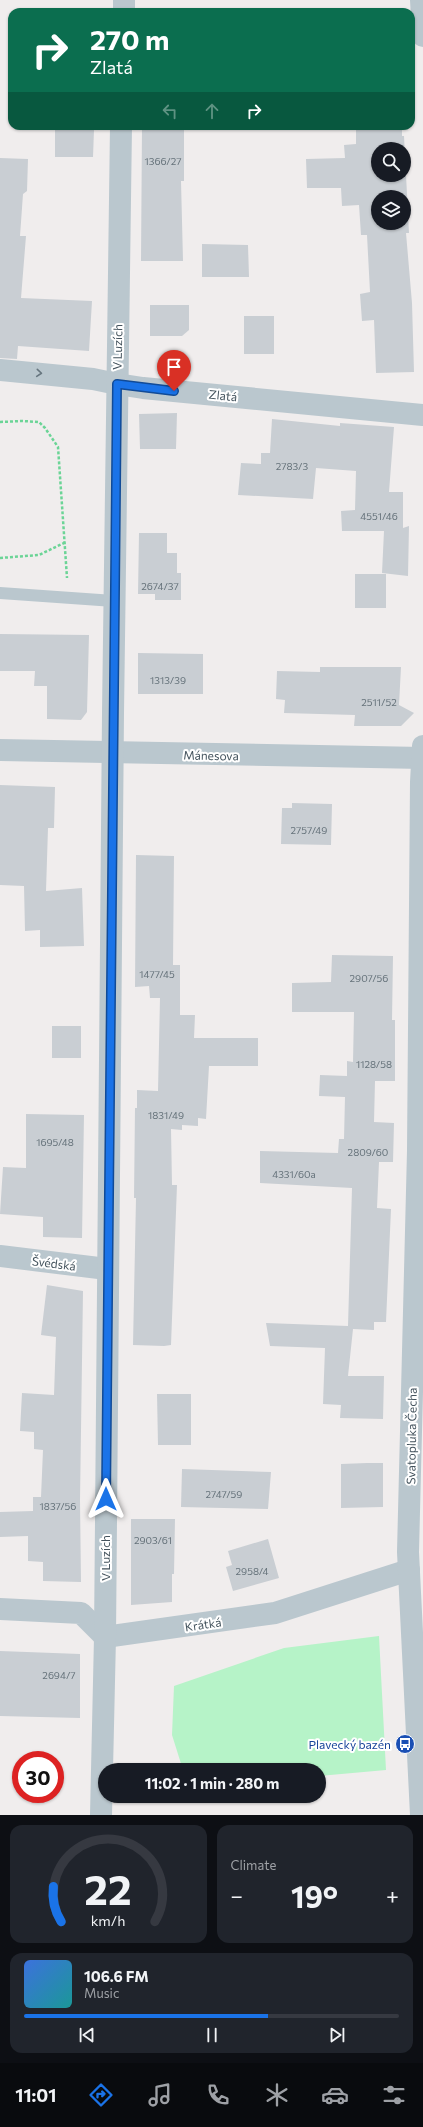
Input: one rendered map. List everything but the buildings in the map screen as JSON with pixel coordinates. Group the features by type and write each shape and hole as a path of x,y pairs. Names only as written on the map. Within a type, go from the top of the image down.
{"street":[{"path":"421,0 423,36"},
{"name":"V Luzích","path":"101,1815 105,1637 112,753 122,130"},
{"name":"Zlatá","path":"0,370 93,379 117,384 423,415"},
{"name":"Mánesova","path":"0,750 112,753 423,754"},
{"name":"Svatopluka Čecha","path":"421,1815 409,1570 418,1151 423,754"},
{"name":"Švédská","path":"0,1256 107,1269"},
{"name":"Krátká","path":"105,1637 275,1614 409,1570"},
{"path":"0,1609 81,1613 105,1637"}],"lane":[{"path":"0,593 66,596 114,601"}],"path":[{"path":"0,422 39,422 58,447 68,568 66,596"},
{"path":"0,558 39,555 66,542"}],"green space":[{"path":"379,1636 386,1770 326,1775 326,1763 181,1763 172,1735 174,1686 284,1648"}],"place":[{"name":"Plavecký bazén","path":"405,1744"}],"route":[{"path":"106,1499 107,1247 117,384 174,391"}]}
